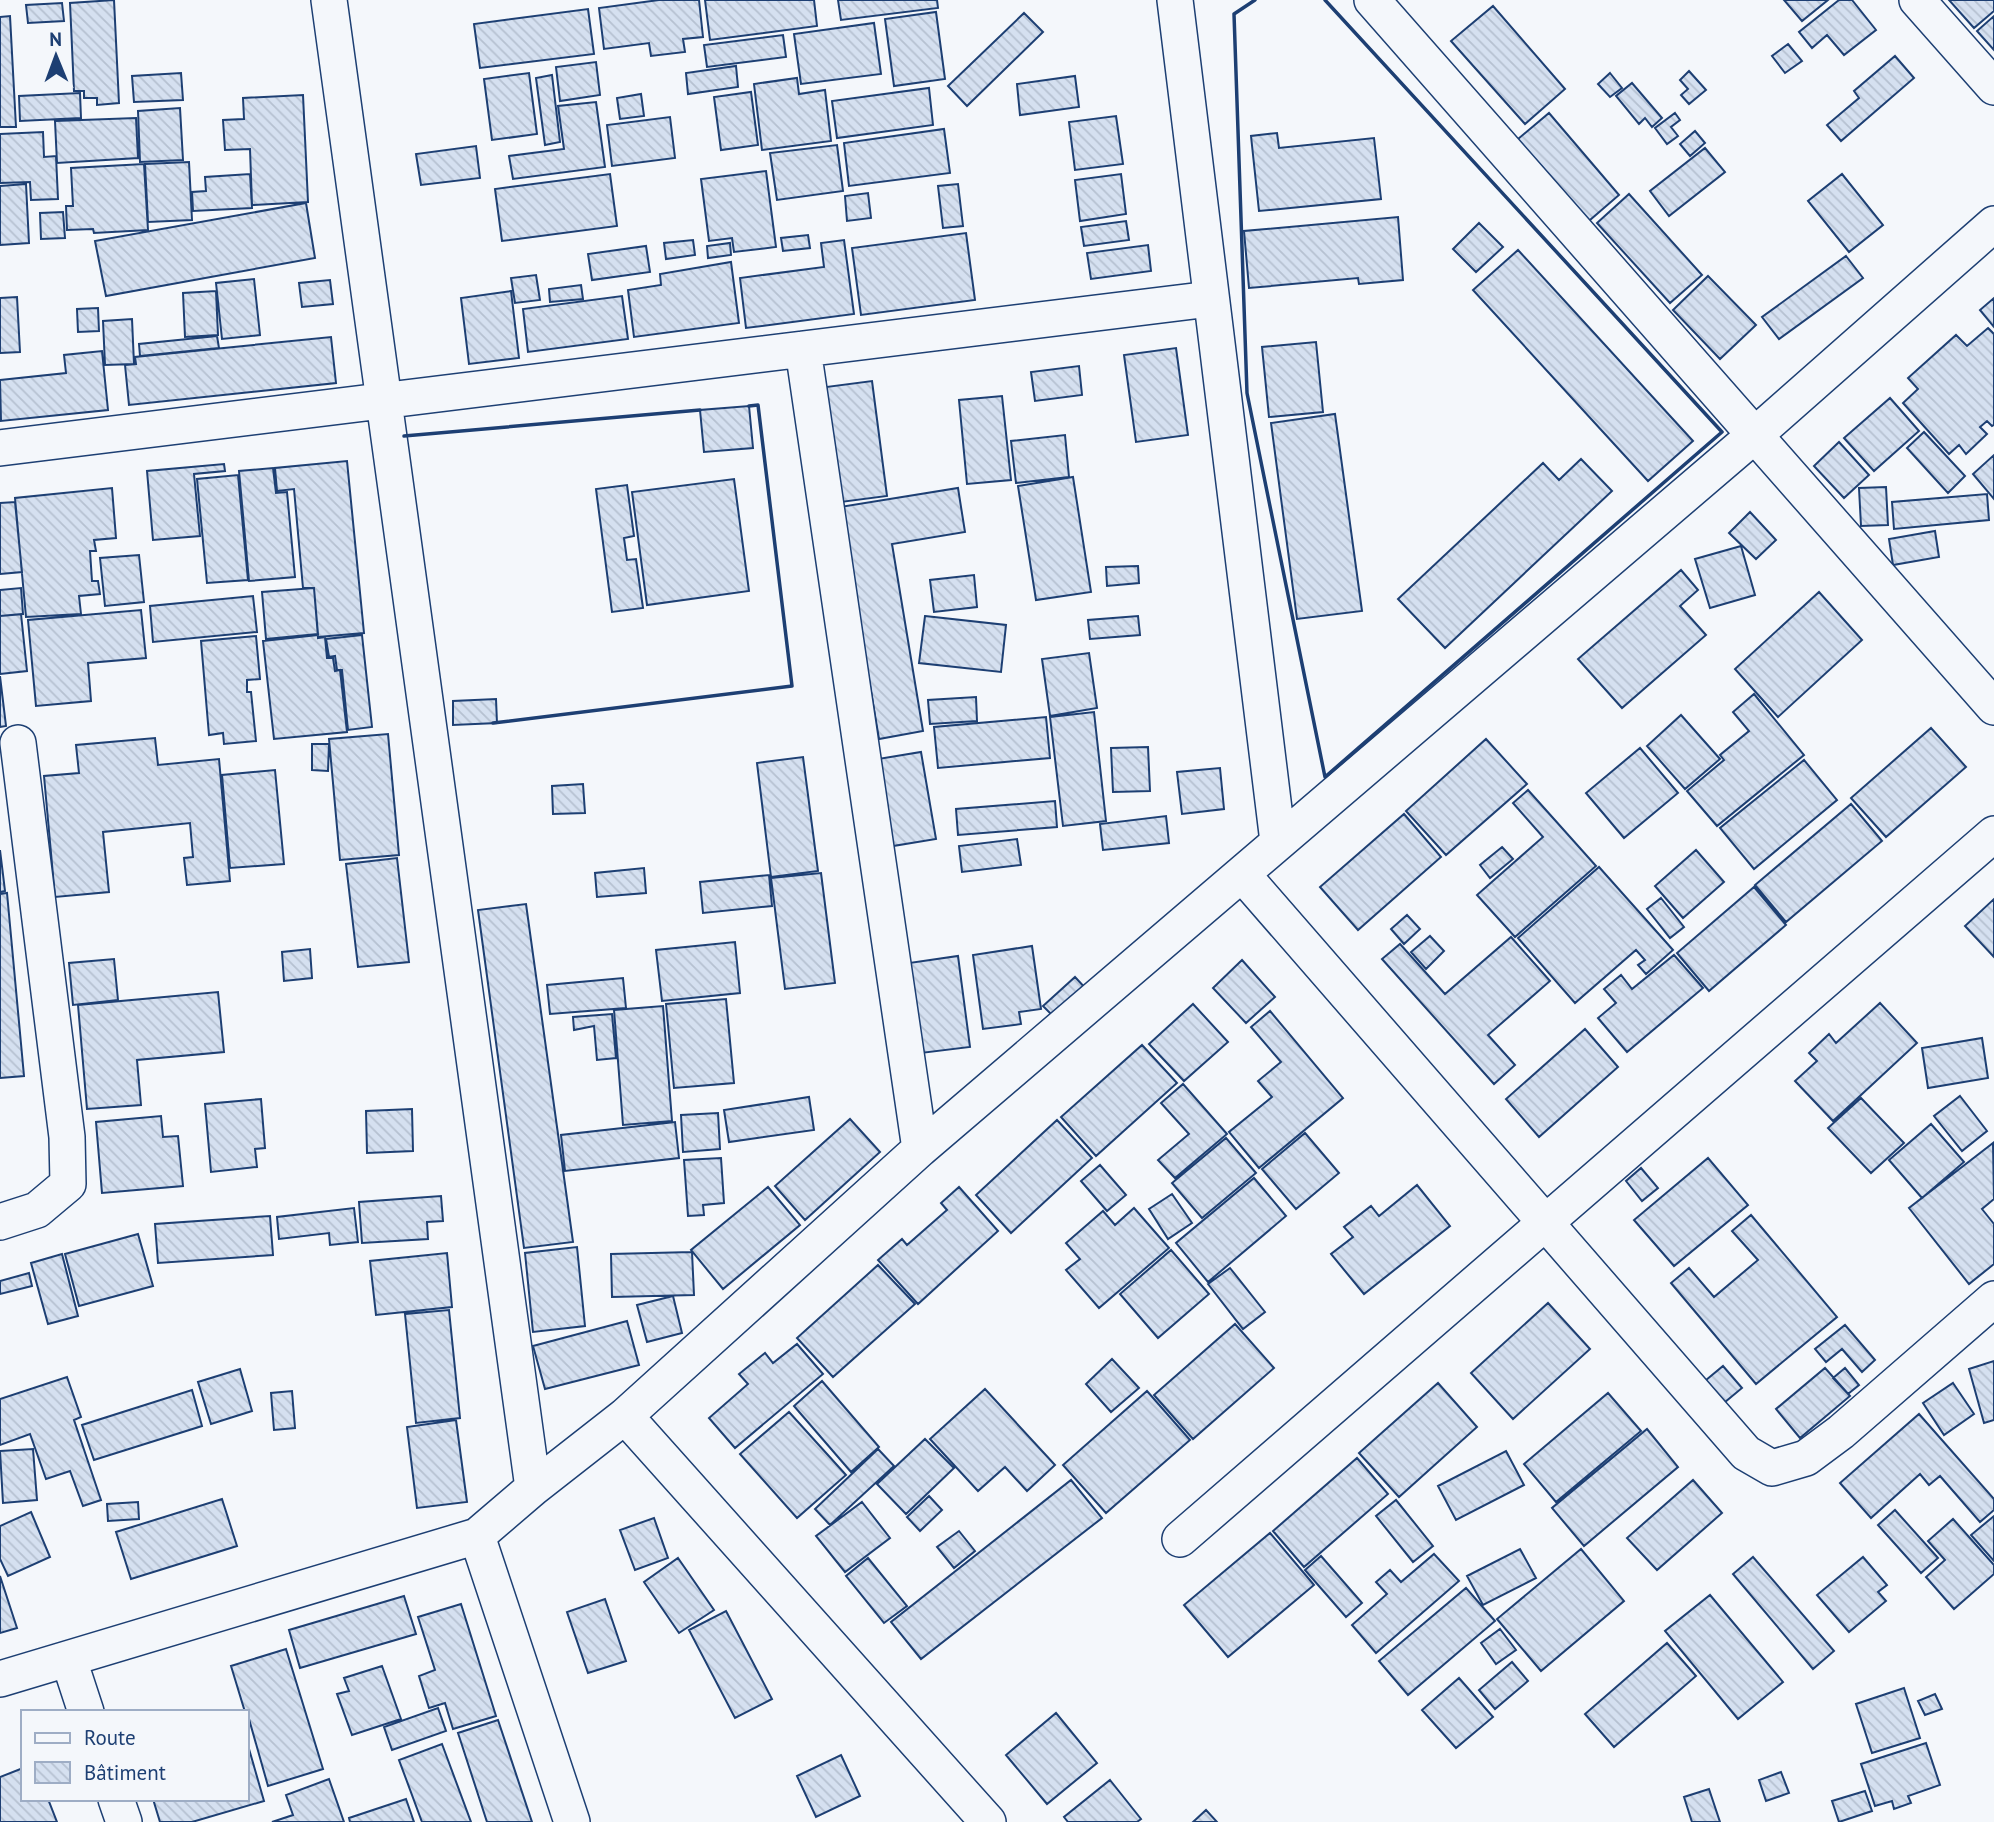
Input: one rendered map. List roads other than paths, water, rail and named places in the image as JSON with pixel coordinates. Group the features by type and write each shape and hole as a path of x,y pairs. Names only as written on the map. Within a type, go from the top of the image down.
{"street":[{"path":"329,0 533,1488"},
{"path":"1175,0 1278,842"},
{"path":"1372,0 1994,707"},
{"path":"1917,0 1994,87"},
{"path":"0,1679 477,1536 625,1416 920,1149 1756,434 1994,224"},
{"path":"0,448 1210,299"},
{"path":"803,349 920,1149"},
{"path":"0,1222 37,1210 68,1184 67,1137 18,743"},
{"path":"1180,1539 1994,834"},
{"path":"1242,874 1746,1453 1772,1468 1806,1458 1841,1432 1994,1299"},
{"path":"625,1416 988,1822"},
{"path":"477,1536 572,1822"},
{"path":"69,1660 85,1710"},
{"path":"117,1801 124,1822"}]}
